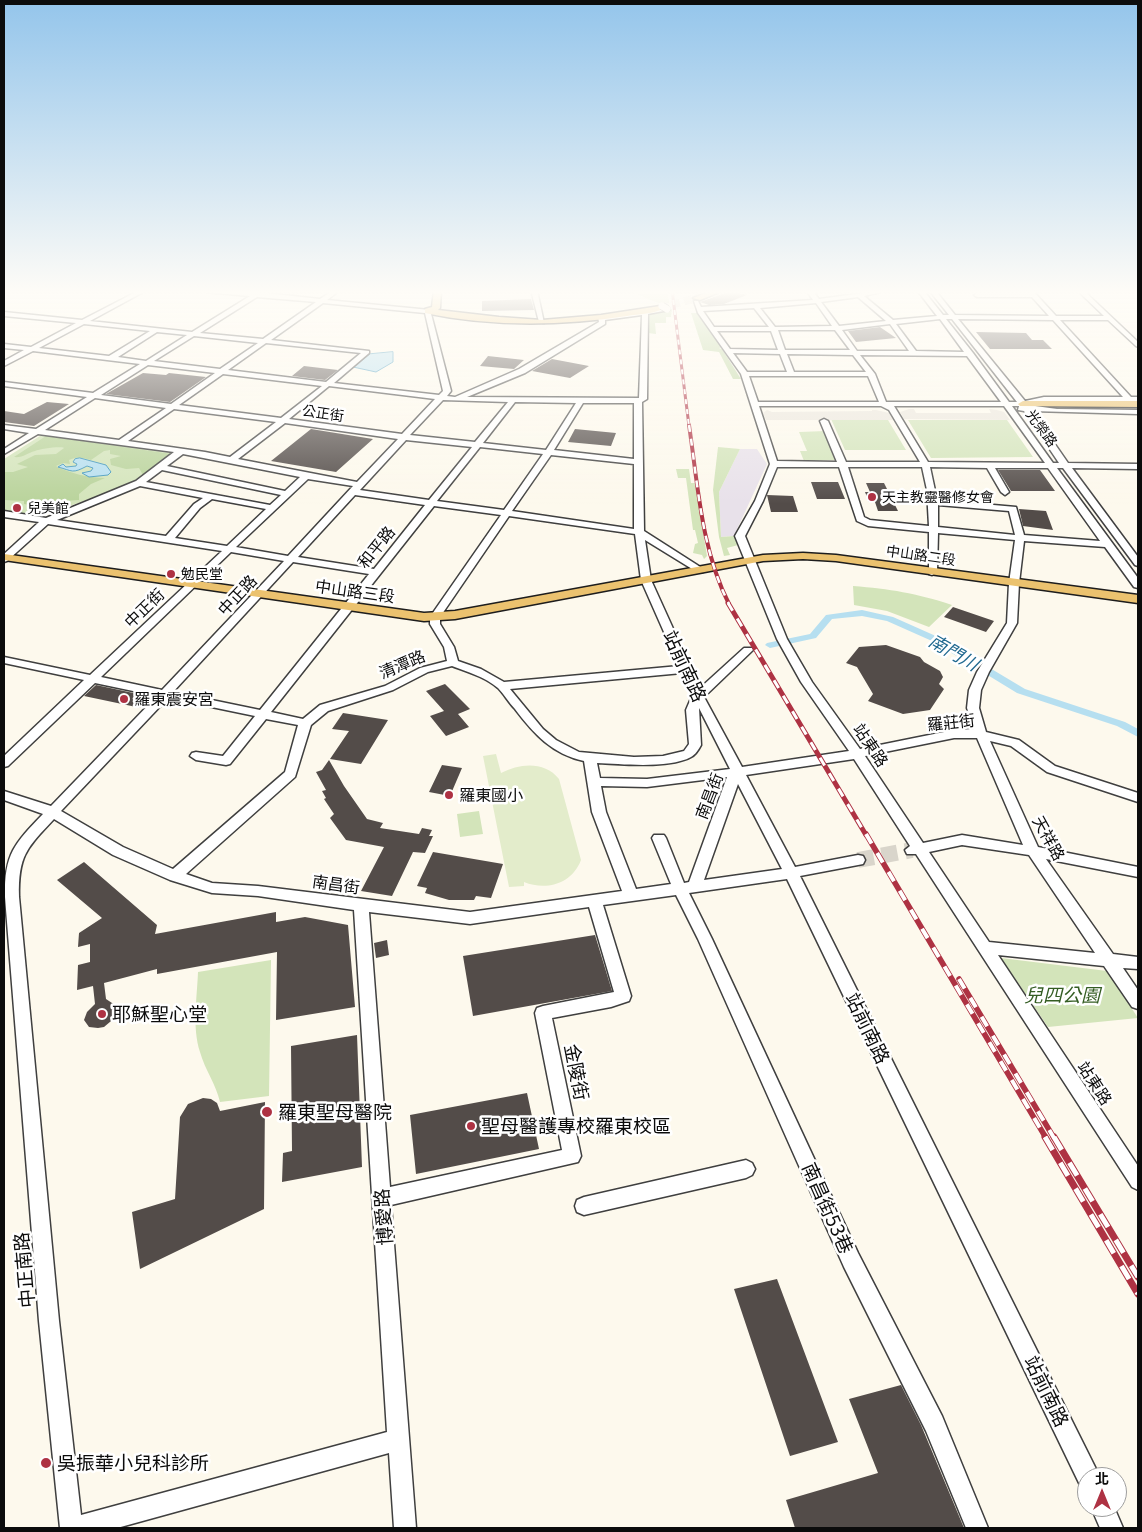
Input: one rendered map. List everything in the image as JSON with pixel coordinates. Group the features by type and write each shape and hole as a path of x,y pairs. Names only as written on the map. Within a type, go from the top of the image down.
{"main road":[{"path":"1024,406 1138,404"},
{"path":"1024,406 1138,408"},
{"name":"中山路二段","path":"700,570 778,557 819,556 1138,599"},
{"name":"中山路三段","path":"4,558 435,617 700,570"}],"street":[{"path":"132,361 455,399 638,401"},
{"path":"122,442 236,361"},
{"path":"232,459 284,421 356,361"},
{"path":"440,361 447,391 443,398"},
{"path":"455,399 522,371 538,361"},
{"name":"站前南路","path":"644,361 643,400 638,401 639,532 646,580 698,696 791,873 1083,1467"},
{"path":"736,361 745,374 774,464 1138,466"},
{"path":"786,361 791,374"},
{"path":"862,361 924,464 930,479 933,529 932,572"},
{"name":"光榮路","path":"976,361 1107,544 1138,584"},
{"name":"光榮路","path":"989,361 1138,562"},
{"path":"1095,361 1129,399"},
{"path":"4,452 146,363"},
{"path":"745,374 871,374"},
{"name":"公正街","path":"4,384 405,437 639,462"},
{"name":"中正路","path":"53,812 443,398"},
{"path":"1024,406 1044,399 1138,399"},
{"name":"和平路","path":"196,756 226,761 514,400"},
{"path":"581,400 548,453 435,617 435,624 449,647 453,663 477,671 502,686 527,718 545,737 552,743 576,755 590,758 634,761 664,760 688,754 695,746 692,710 698,696 748,650"},
{"path":"756,406 1024,406 1057,411 1138,412"},
{"path":"824,421 843,465 860,519 868,524 1107,544"},
{"path":"4,427 122,442 232,459 431,503 639,532 700,570"},
{"path":"4,558 46,521 139,483 181,451"},
{"name":"站東路","path":"774,464 759,502 740,536 782,639 807,682 857,754 916,849 985,948 1138,1181"},
{"path":"988,464 1005,492"},
{"path":"160,467 287,494"},
{"name":"中正街","path":"4,763 306,476"},
{"path":"139,483 272,508"},
{"path":"168,540 197,506 209,497"},
{"name":"天祥路","path":"931,502 1012,509 1020,538 1014,583 1012,623 985,668 975,690 973,708 981,734 1033,851 1138,1002"},
{"path":"4,514 375,572"},
{"path":"1126,546 1138,546"},
{"path":"4,660 305,723 291,774 175,876"},
{"name":"清潭路","path":"305,723 324,708 389,688 424,670 453,663"},
{"path":"502,686 686,669"},
{"name":"羅莊街","path":"814,760 857,754 954,734 981,734 1015,743 1051,768 1138,798"},
{"path":"590,758 599,812 631,895"},
{"name":"南昌街","path":"594,782 647,783 814,760"},
{"name":"南昌街","path":"4,795 53,812 118,851 175,876 212,888 470,918 687,886 737,772"},
{"name":"中正南路","path":"53,812 23,843 16,855 11,872 8,909 71,1528"},
{"name":"南昌街53巷","path":"659,838 687,886 705,938 851,1260 934,1424 977,1528"},
{"path":"916,849 962,840 1033,851 1138,872"},
{"path":"687,886 791,873 858,860"},
{"name":"金陵街","path":"381,1198 572,1156 543,1013 623,996 595,901"},
{"name":"博愛路","path":"361,905 404,1528"},
{"path":"985,948 1138,963"},
{"path":"584,1206 746,1169"},
{"path":"76,1528 398,1440"}],"shaded area":[{"path":"914,409 916,413 991,413 989,409 1004,412 1010,420 904,419 900,412"},
{"path":"767,410 772,412 876,410 889,413 893,420 766,420 763,413"},
{"path":"740,449 757,449 767,464 734,536 721,537 719,492"}],"green space":[{"path":"724,361 730,361 741,379 733,379"},
{"path":"831,419 888,420 906,450 845,450"},
{"path":"908,420 1007,420 1033,457 931,458"},
{"path":"825,431 837,460 804,461 800,451 807,451 799,432"},
{"path":"43,434 176,453 136,482 42,516 4,510 4,459"},
{"path":"46,436 172,454 143,475 139,468 126,469 111,465 110,459 121,456 110,454 110,450 104,451 91,460 75,458 69,460 70,464 63,463 56,466 79,475 105,478 91,484 79,494 79,500 48,502 51,508 36,511 38,506 24,504 24,501 4,500 4,472 13,472 28,467 17,464 35,455 56,454 64,448 41,449 14,457"},
{"path":"718,447 740,449 719,492 721,537 734,536 738,545 727,548 730,555 724,556 719,537 713,490"},
{"path":"676,469 689,469 691,483 695,483 707,556 704,559 702,555 693,553 695,544 698,543 695,530 693,530 686,478 678,478"},
{"path":"853,586 903,592 952,605 929,627 887,611 854,605"},
{"path":"496,754 501,773 516,767 532,766 547,769 559,779 581,860 577,868 565,880 541,886 524,882 524,886 509,887 483,756"},
{"path":"479,811 483,834 460,837 457,814"},
{"name":"兒四公園","path":"1001,958 1107,971 1138,1018 1048,1027"},
{"path":"271,960 269,1096 220,1102 202,1059 196,1033 198,972"}],"water":[{"path":"360,361 393,361 376,372 353,367"},
{"path":"80,458 106,465 111,472 108,475 89,477 82,473 91,471 93,468 87,466 72,471 58,467 63,464 66,467 76,466 77,464 73,462 75,459"}],"building":[{"path":"484,361 522,361 514,369 480,366"},
{"path":"548,361 565,361 589,366 570,378 532,371"},
{"path":"304,366 338,370 325,380 292,376"},
{"path":"143,373 166,375 169,373 206,377 170,402 106,394"},
{"path":"47,402 69,404 34,426 4,422 4,411 24,414"},
{"path":"311,429 373,439 336,472 271,461"},
{"path":"575,429 616,433 611,446 568,442"},
{"path":"998,470 1040,470 1055,491 1011,491"},
{"path":"811,482 838,482 845,499 817,499"},
{"name":"天主教靈醫修女會","path":"866,483 884,483 898,511 878,511 875,502 869,502 865,492 870,492"},
{"path":"767,495 793,496 798,512 771,512"},
{"path":"1019,509 1046,511 1053,530 1023,526"},
{"path":"953,607 994,621 986,632 944,617"},
{"path":"886,645 920,657 924,662 940,671 943,677 939,684 944,689 930,710 903,714 868,701 873,694 857,667 846,663 859,647"},
{"path":"445,684 470,709 458,714 469,727 446,736 430,716 444,711 426,691"},
{"name":"羅東震安宮","path":"96,685 152,697 141,708 84,696"},
{"path":"343,713 388,720 361,764 330,759 349,731 332,729"},
{"path":"329,760 367,819 383,823 380,828 419,834 422,828 432,830 429,836 433,836 425,853 413,852 392,896 361,891 384,847 346,840 330,818 334,814 324,799 326,798 322,791 326,790 316,772 322,770"},
{"path":"442,765 462,768 450,796 429,792"},
{"path":"433,852 503,864 491,898 476,896 474,900 449,900 425,893 427,888 417,886"},
{"path":"84,862 157,925 155,934 276,912 276,922 305,917 348,925 355,1007 276,1020 277,952 157,974 157,969 104,983 106,999 118,1007 117,1016 104,1027 89,1027 84,1020 87,1012 95,1004 93,986 77,990 78,965 90,962 90,944 78,947 79,933 102,918 57,880"},
{"path":"595,935 612,991 473,1016 463,956"},
{"path":"387,940 389,955 376,958 374,943"},
{"path":"357,1035 362,1167 282,1182 283,1153 292,1151 291,1046"},
{"path":"527,1093 539,1149 416,1174 410,1115"},
{"path":"203,1098 211,1099 217,1103 220,1111 265,1102 264,1209 140,1269 132,1212 175,1199 180,1117 188,1104"},
{"path":"777,1279 838,1442 790,1456 734,1289"},
{"path":"901,1385 921,1425 964,1528 795,1528 786,1500 878,1473 849,1399"}],"waterway":[{"name":"南門川","path":"770,645 813,636 829,617 862,613 890,619 935,639 1021,691 1121,724 1138,734"}],"tunnel":[{"path":"858,860 912,850"}],"railway":[{"path":"681,361 689,426"},
{"path":"689,425 706,539 712,561 729,604"},
{"path":"728,603 866,835"},
{"path":"866,834 1046,1138"},
{"path":"959,979 1054,1138"},
{"path":"1045,1137 1138,1294"},
{"path":"1054,1137 1138,1277"}],"place":[{"name":"天主教靈醫修女會","path":"872,497"},
{"name":"兒美館","path":"17,508"},
{"name":"勉民堂","path":"171,574"},
{"name":"羅東震安宮","path":"124,699"},
{"name":"羅東國小","path":"449,795"},
{"name":"耶穌聖心堂","path":"102,1014"},
{"name":"羅東聖母醫院","path":"267,1112"},
{"name":"聖母醫護專校羅東校區","path":"471,1126"},
{"name":"吳振華小兒科診所","path":"46,1463"}]}
